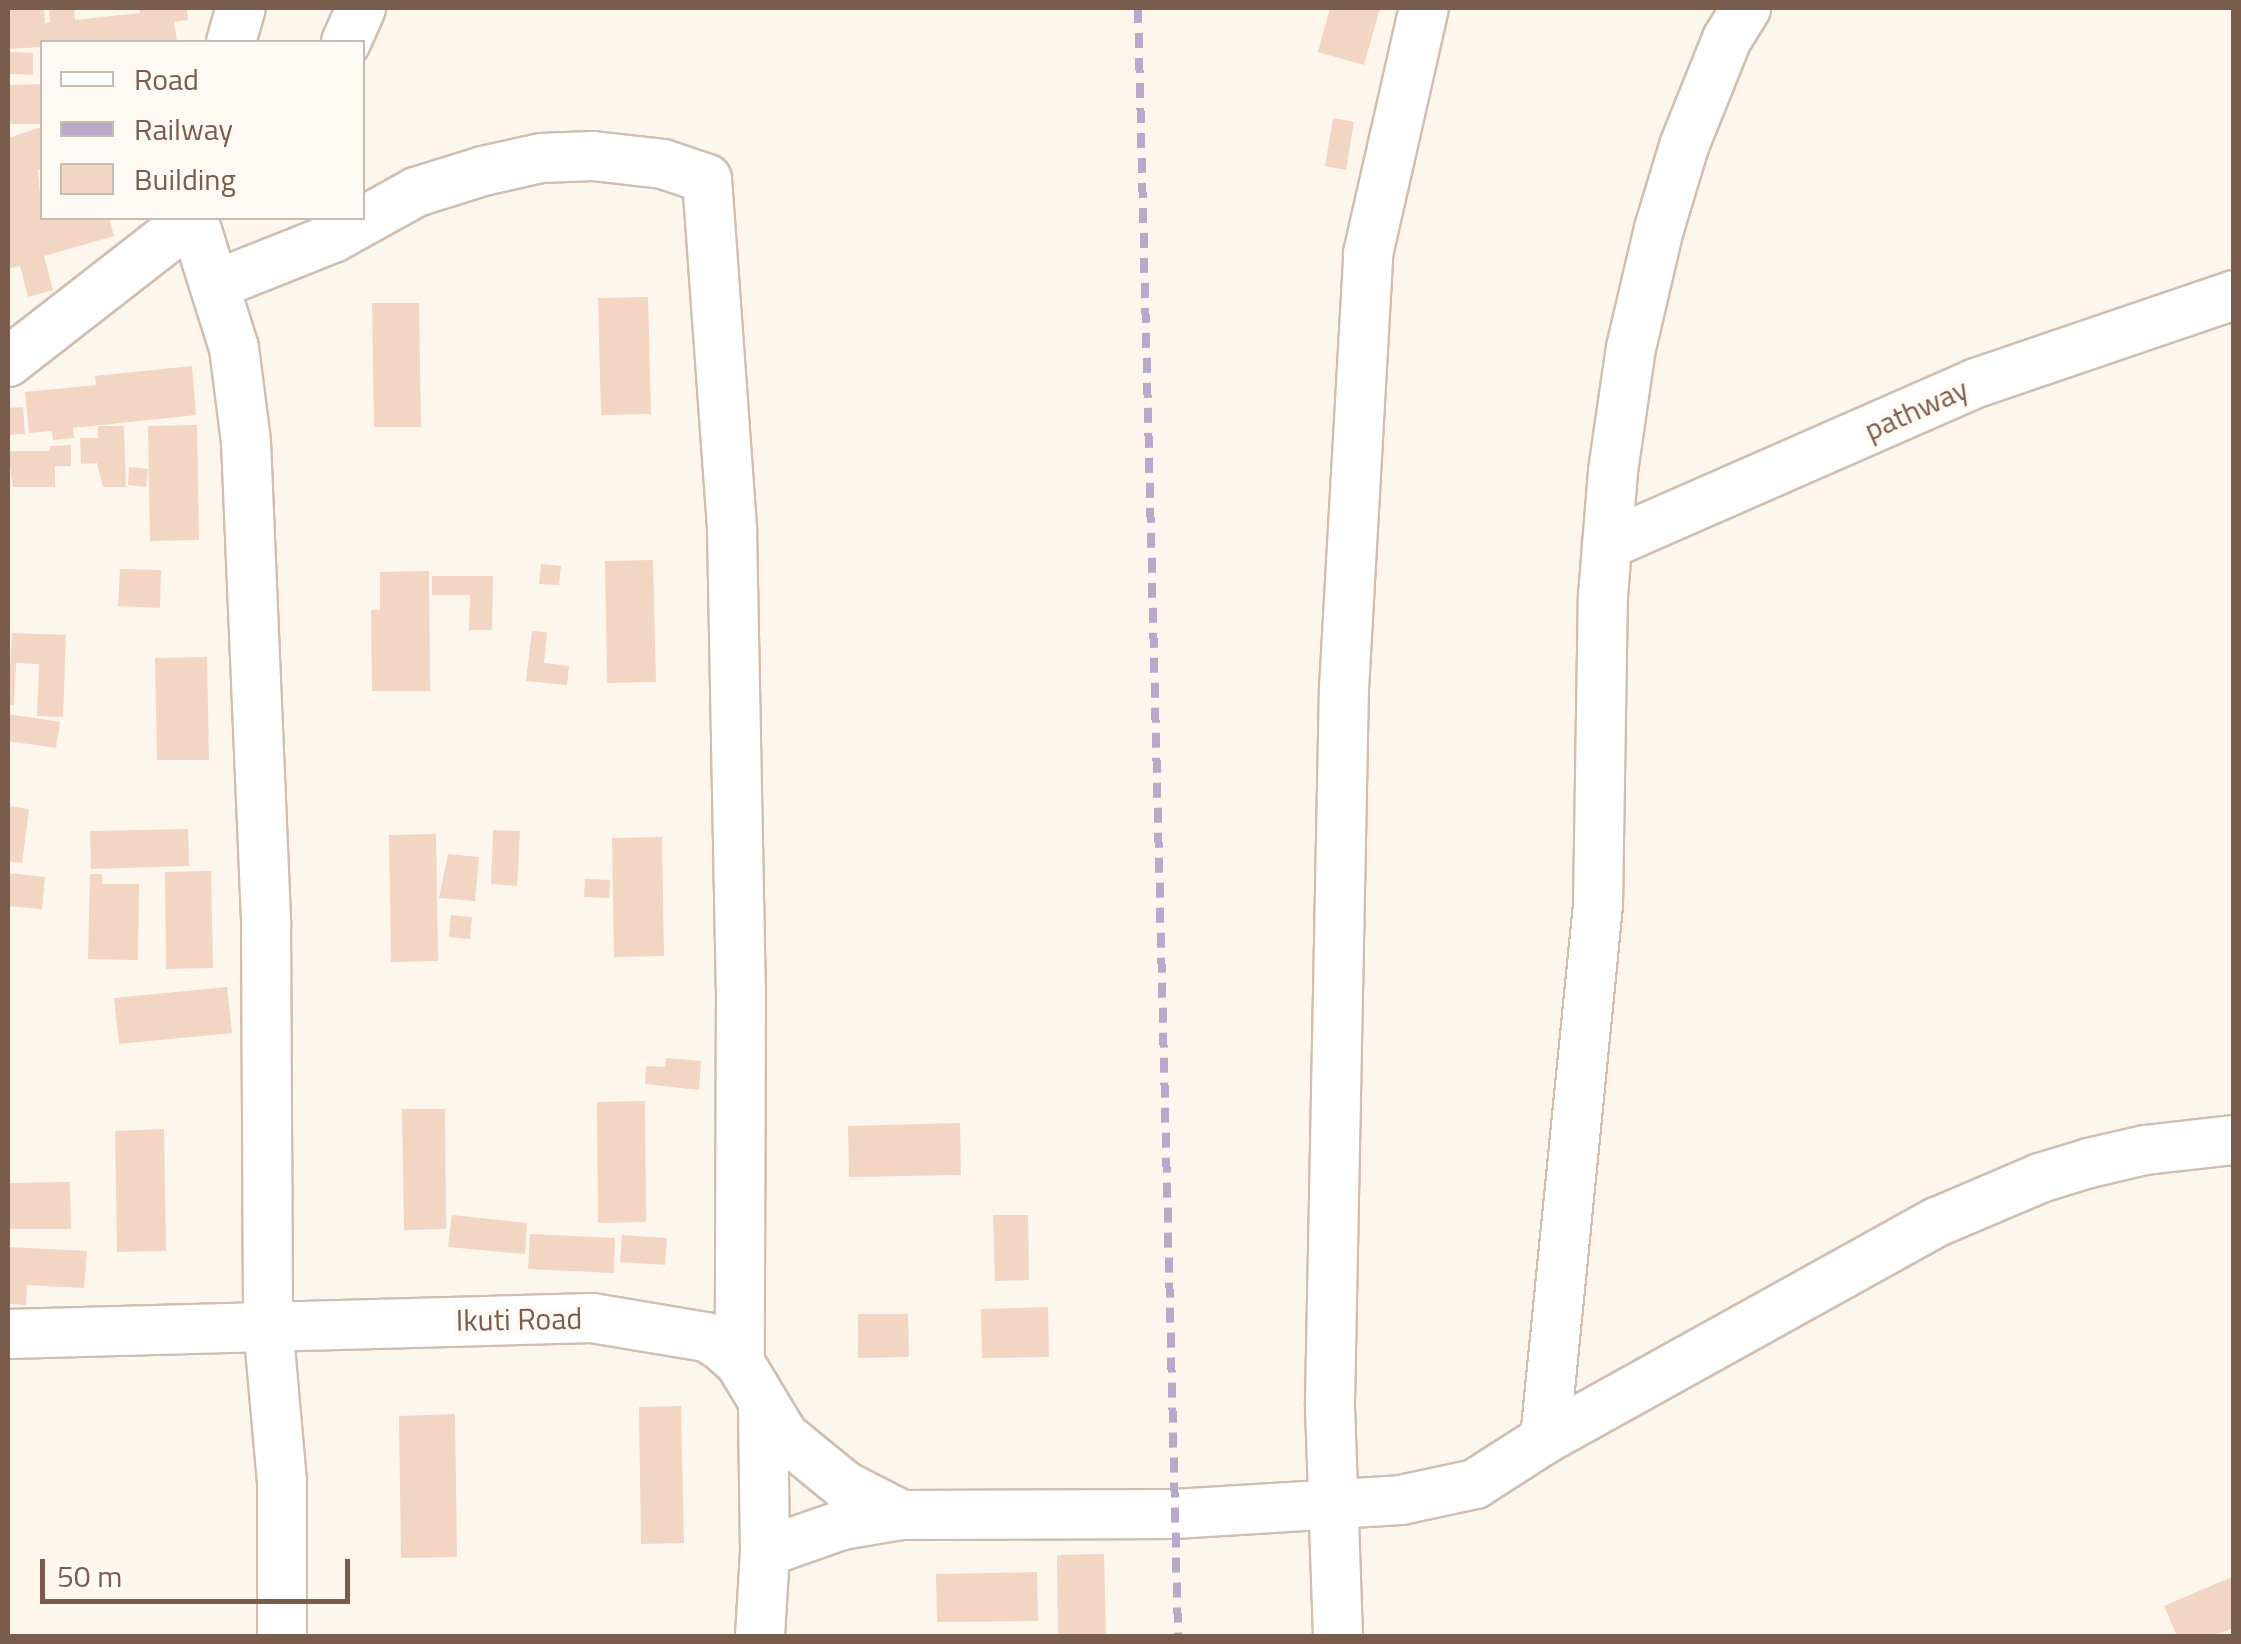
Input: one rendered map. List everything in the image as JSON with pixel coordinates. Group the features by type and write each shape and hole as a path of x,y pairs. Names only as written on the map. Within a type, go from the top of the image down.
{"street":[{"path":"232,40 241,8"},
{"path":"347,40 361,8"},
{"path":"1338,1636 1332,1505 1344,688 1367,274 1424,8"},
{"path":"1545,1440 1597,920 1607,545 1631,348 1658,230 1684,146 1727,39 1746,8"},
{"path":"215,285 333,238 416,192 484,170 541,158 593,156 663,164 707,179 732,530 741,988 740,1363"},
{"path":"8,362 190,220"},
{"path":"194,220 234,348 246,442 266,926 268,1324 282,1482 282,1636"},
{"name":"pathway","path":"1607,545 1976,383 2234,295"},
{"path":"765,1552 842,1525 902,1516 1174,1514 1401,1500 1475,1484 1545,1440 1938,1222 2040,1178 2089,1163 2145,1150 2234,1140"},
{"name":"Ikuti Road","path":"8,1334 592,1318 706,1337 740,1363 763,1404 765,1552 760,1636"},
{"path":"763,1404 784,1436 811,1461 845,1486 902,1516"}],"building":[{"path":"9,8 44,8 45,23 50,22 49,8 74,8 75,20 140,13 139,8 187,8 188,20 174,22 177,40 40,40 40,47 8,49"},
{"path":"1330,8 1380,8 1364,65 1318,52"},
{"path":"8,52 33,53 33,75 8,74"},
{"path":"40,84 40,124 8,124 9,85"},
{"path":"1333,118 1354,122 1346,170 1325,166"},
{"path":"40,128 40,220 110,220 114,236 44,256 53,290 28,297 20,266 8,269 8,138"},
{"path":"648,297 651,414 601,415 598,298"},
{"path":"372,303 419,303 421,427 374,427"},
{"path":"192,366 196,415 73,428 74,438 53,440 52,431 29,433 25,392 96,385 95,376"},
{"path":"23,407 25,434 8,435 8,408"},
{"path":"197,425 199,540 150,541 148,426"},
{"path":"98,426 124,426 126,487 103,487 97,463 81,464 80,438 98,438"},
{"path":"71,445 71,466 55,466 55,487 13,487 8,451 50,451 50,446"},
{"path":"129,467 148,469 146,487 128,485"},
{"path":"653,560 656,682 607,683 605,561"},
{"path":"541,564 561,566 559,585 539,584"},
{"path":"120,569 161,570 160,608 118,606"},
{"path":"429,571 430,691 372,691 371,610 380,610 380,572"},
{"path":"432,576 493,576 492,630 469,630 470,595 432,595"},
{"path":"532,631 547,632 544,663 569,666 567,685 526,681"},
{"path":"12,633 66,635 63,717 37,716 39,664 16,663 14,705 8,704"},
{"path":"207,657 209,760 157,760 155,658"},
{"path":"8,714 60,722 56,748 8,741"},
{"path":"8,806 29,809 22,863 8,861"},
{"path":"188,829 189,866 91,869 90,831"},
{"path":"493,830 520,831 517,886 491,884"},
{"path":"436,834 438,961 391,962 389,835"},
{"path":"662,837 664,956 614,957 612,838"},
{"path":"448,854 479,857 475,901 439,898"},
{"path":"211,871 213,968 166,969 165,872"},
{"path":"8,873 45,877 42,909 8,906"},
{"path":"90,874 102,874 102,884 139,884 138,960 88,959"},
{"path":"585,879 610,880 609,898 584,897"},
{"path":"451,915 472,917 470,939 449,937"},
{"path":"227,987 232,1033 119,1044 114,998"},
{"path":"666,1058 701,1061 699,1090 645,1084 646,1066 665,1067"},
{"path":"645,1101 646,1222 598,1223 597,1102"},
{"path":"402,1109 445,1109 446,1229 404,1230"},
{"path":"960,1123 961,1175 849,1177 848,1126"},
{"path":"164,1129 166,1251 117,1252 115,1131"},
{"path":"70,1182 71,1229 8,1229 8,1183"},
{"path":"452,1215 527,1223 525,1254 448,1247"},
{"path":"993,1215 1028,1215 1029,1280 995,1281"},
{"path":"530,1234 615,1238 614,1273 528,1269"},
{"path":"622,1235 667,1238 665,1265 620,1262"},
{"path":"9,1247 87,1251 84,1288 27,1285 26,1305 8,1304"},
{"path":"1048,1307 1049,1357 982,1358 981,1309"},
{"path":"858,1314 908,1314 909,1357 858,1358"},
{"path":"681,1406 684,1543 641,1544 639,1407"},
{"path":"455,1414 457,1557 401,1558 399,1416"},
{"path":"1104,1554 1106,1636 1058,1636 1057,1555"},
{"path":"1037,1572 1038,1621 937,1622 936,1574"},
{"path":"2234,1576 2234,1628 2212,1636 2177,1636 2164,1606"}],"railway":[{"path":"1138,8 1178,1636"}]}
